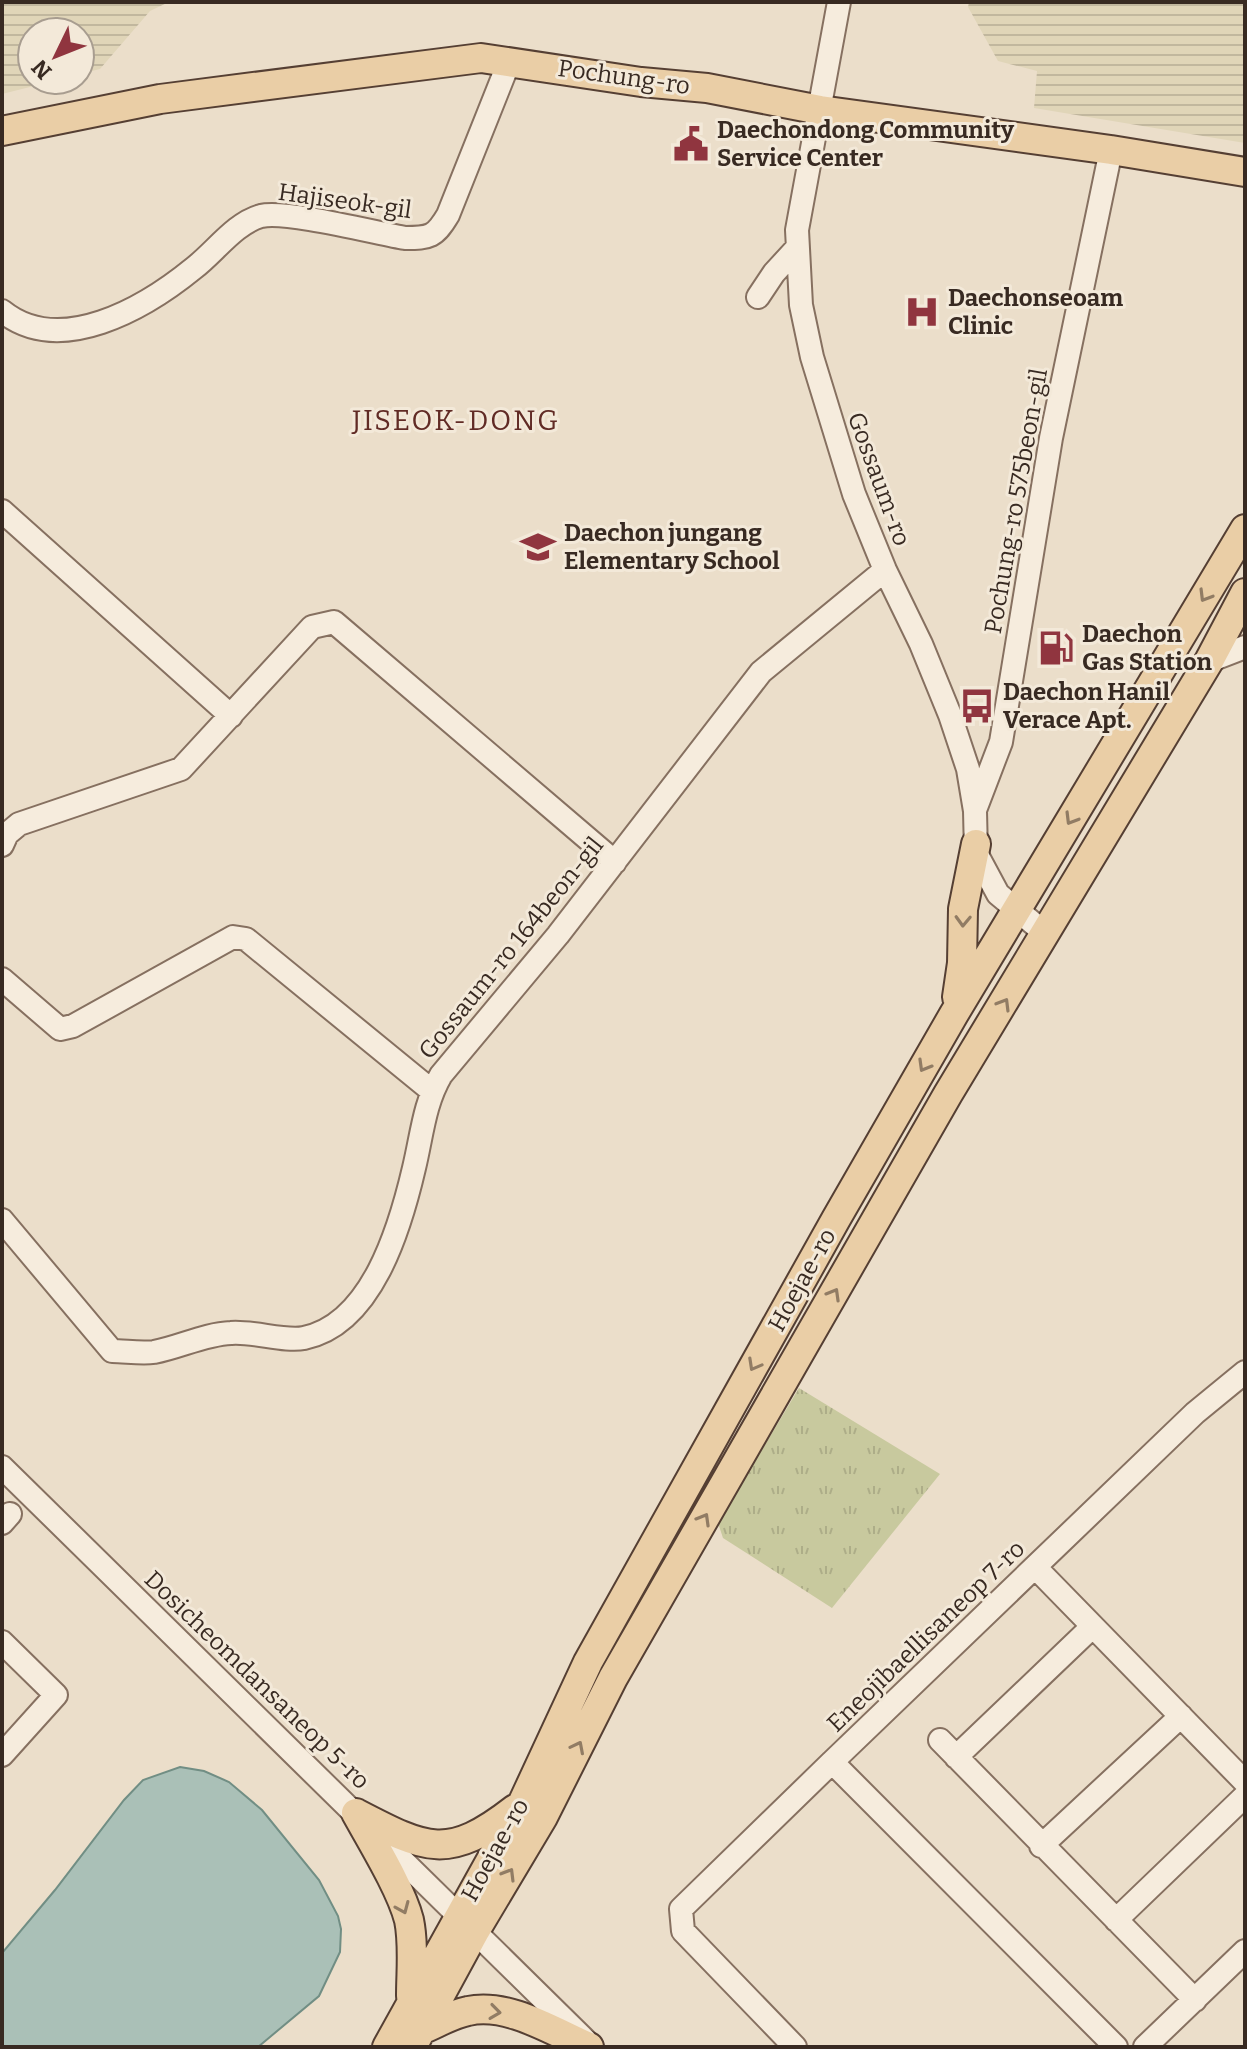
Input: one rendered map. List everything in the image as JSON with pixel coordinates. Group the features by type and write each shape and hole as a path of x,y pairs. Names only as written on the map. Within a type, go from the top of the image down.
{"main road":[{"name":"Pochung-ro","path":"2,131 192,95 481,58 641,82 707,88 820,110 1111,150 1245,172"},
{"name":"Hoejae-ro","path":"417,2039 588,1662 954,1014 1245,529"},
{"name":"Hoejae-ro","path":"387,2047 410,2004 543,1817 613,1678 948,1094 1209,661 1245,593"},
{"path":"954,1014 962,963 963,909 976,844"},
{"path":"356,1813 401,1837 443,1846 466,1842 522,1804"},
{"path":"356,1813 381,1857 408,1919 412,1961 410,2004"},
{"path":"417,2039 468,2011 490,2009 515,2015 590,2047"}],"street":[{"name":"Gossaum-ro","path":"839,2 797,230 801,305 812,357 854,494 885,570 921,644 968,769 975,811 976,853 998,894 1046,934"},
{"name":"Hajiseok-gil","path":"2,311 19,324 51,331 69,330 113,317 183,276 232,234 262,216 287,216 405,238 424,238 435,234 448,215 509,62"},
{"name":"Pochung-ro 575beon-gil","path":"975,811 1001,742 1051,438 1111,150"},
{"path":"758,297 774,273 797,248"},
{"path":"2,511 231,716"},
{"name":"Gossaum-ro 164beon-gil","path":"2,1220 112,1351 152,1353 232,1332 300,1339 325,1333 345,1319 369,1289 385,1256 414,1170 427,1102 455,1056 558,935 761,672 885,570"},
{"path":"2,845 7,834 19,824 181,769 312,627 334,622 615,862"},
{"path":"1209,661 1245,647"},
{"path":"2,979 60,1029 73,1026 233,937 246,939 432,1091"},
{"name":"Eneojibaellisaneop 7-ro","path":"1116,2047 832,1762 1195,1413 1245,1372"},
{"name":"Dosicheomdansaneop 5-ro","path":"2,1467 590,2047"},
{"path":"1036,1568 1245,1782"},
{"path":"1092,1627 948,1748 1195,2000"},
{"path":"2,1642 56,1695 2,1755"},
{"path":"1041,1846 1181,1716"},
{"path":"795,2047 683,1931 681,1909 832,1762"},
{"path":"1116,1920 1245,1796"},
{"path":"1145,2047 1245,1951"}],"shaded area":[{"path":"2,2 169,2 150,11 96,70 96,16 16,16 16,90 2,94"},
{"path":"969,2 1245,2 1245,143 1034,108 1037,71 998,61 968,7"},
{"path":"180,1767 204,1771 229,1782 262,1810 319,1880 338,1916 341,1929 340,1952 319,1996 258,2047 2,2047 2,1953 143,1780"}],"green space":[{"path":"799,1388 940,1474 832,1608 723,1538 718,1523"}],"place":[{"name":"Daechondong Community Service Center","path":"691,144"},
{"name":"Daechonseoam Clinic","path":"922,312"},
{"name":"Daechon jungang Elementary School","path":"538,547"},
{"name":"Daechon Gas Station","path":"1056,648"},
{"name":"Daechon Hanil Verace Apt.","path":"977,706"}],"district":[{"name":"JISEOK-DONG","path":"456,420"}]}
